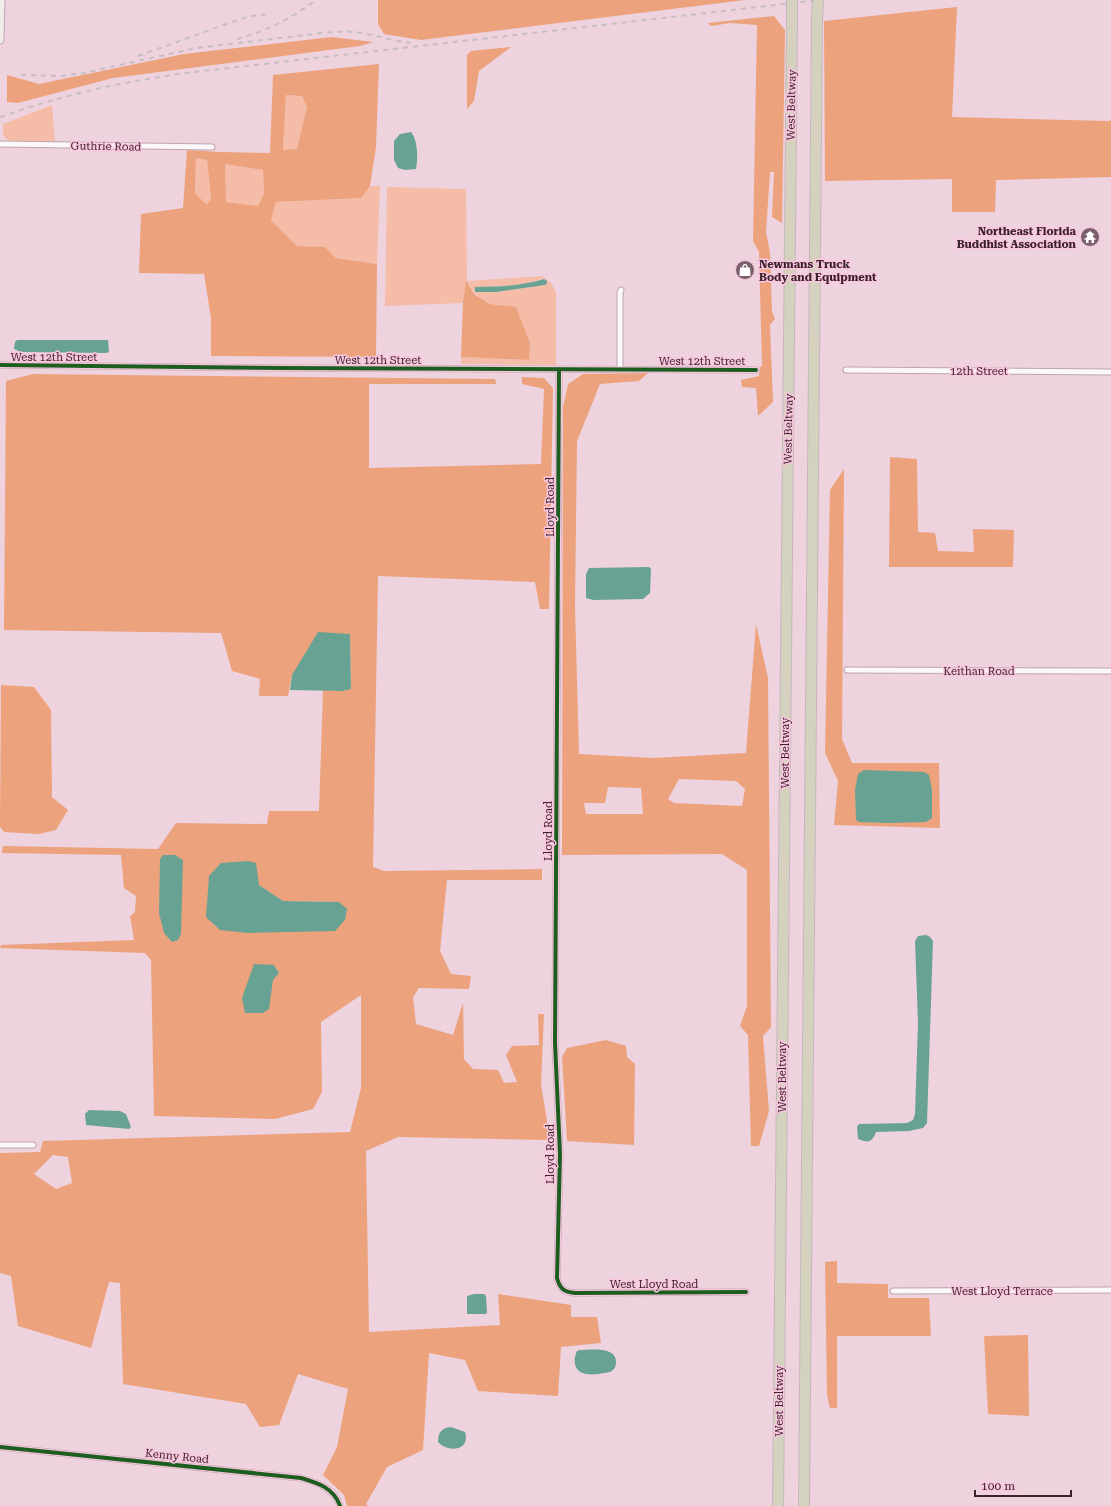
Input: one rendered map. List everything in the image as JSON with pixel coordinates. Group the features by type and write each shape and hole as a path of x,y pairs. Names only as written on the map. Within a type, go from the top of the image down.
{"highway":[{"name":"West Beltway","path":"778,1506 792,0"},
{"path":"804,1506 818,0"}],"main road":[{"path":"0,40 1,0"}],"street":[{"name":"Guthrie Road","path":"0,144 212,147"},
{"path":"620,369 620,293 622,290"},
{"name":"West 12th Street","path":"0,365 560,370 756,370"},
{"name":"Lloyd Road","path":"560,370 555,1043 560,1154 557,1278 559,1286 562,1290"},
{"name":"12th Street","path":"846,370 1111,372"},
{"name":"Keithan Road","path":"847,670 1111,671"},
{"path":"0,1145 33,1145"},
{"name":"West Lloyd Road","path":"562,1290 575,1293 746,1292"},
{"name":"West Lloyd Terrace","path":"893,1291 1111,1290"},
{"name":"Kenny Road","path":"0,1447 301,1478 318,1483 334,1494 340,1506"}],"shaded area":[{"path":"378,0 745,0 421,40 384,34 378,24"},
{"path":"957,7 952,117 1111,120 1111,177 996,180 995,212 952,212 952,179 825,181 824,21"},
{"path":"774,16 785,30 782,223 772,217 774,172 770,172 766,232 770,253 772,312 775,319 770,325 773,402 758,416 756,388 742,387 741,380 759,376 760,367 762,366 759,252 753,241 757,25 730,23 711,26 708,23"},
{"path":"332,37 373,42 360,46 113,78 18,103 7,102 7,75 39,84 184,54"},
{"path":"511,47 479,71 474,101 467,109 467,55 471,51"},
{"path":"379,64 376,147 370,186 361,198 276,202 271,220 297,246 325,247 336,258 377,264 376,357 211,356 211,318 204,274 139,273 141,214 183,208 187,150 270,153 273,75","holes":["286,95 302,96 307,107 297,149 283,150","196,158 207,160 211,199 207,205 195,193","225,164 263,170 264,194 258,206 226,202"]},
{"path":"286,95 302,96 307,107 298,149 283,150"},
{"path":"52,105 55,141 12,142 5,137 3,133 3,124"},
{"path":"411,132 416,145 416,169 405,170 398,168 394,160 394,141 400,134"},
{"path":"196,158 207,160 211,199 207,205 195,193"},
{"path":"225,164 263,170 264,194 258,207 226,202"},
{"path":"370,186 380,186 377,264 336,258 324,247 297,246 271,220 276,202 361,198"},
{"path":"387,187 466,189 467,281 542,276 551,283 556,292 556,365 461,364 461,357 529,360 530,343 516,308 487,302 472,290 467,282 463,303 385,306","holes":["543,279 545,285 496,292 475,292 476,287 510,286"]},
{"path":"544,279 547,281 545,285 496,292 475,292 475,287 510,286"},
{"path":"466,281 475,295 490,304 516,307 530,343 529,360 461,357 463,303"},
{"path":"17,340 108,340 109,352 21,352 14,349 15,342"},
{"path":"648,373 639,381 600,384 577,441 575,606 579,754 653,758 746,753 756,624 768,678 771,1027 763,1036 769,1111 759,1146 751,1146 748,1035 740,1026 747,1006 747,870 722,854 562,855 563,407 568,384 583,374","holes":["679,779 736,781 745,789 742,806 674,803 668,799","608,787 641,788 643,814 586,814 584,803 605,803"]},
{"path":"33,374 495,379 496,384 369,384 369,468 541,464 544,389 522,384 522,377 544,378 553,388 549,609 540,609 535,582 378,576 373,867 384,871 542,869 542,880 447,880 440,951 451,974 471,976 469,989 419,988 413,997 416,1024 453,1035 463,1003 464,1059 473,1069 498,1070 504,1083 517,1082 506,1055 512,1046 539,1045 538,1014 544,1014 541,1084 550,1140 398,1137 366,1151 369,1332 500,1325 498,1294 571,1305 571,1317 597,1317 601,1343 561,1347 558,1396 478,1391 465,1360 429,1353 423,1450 387,1467 366,1504 368,1506 347,1506 344,1495 323,1475 337,1447 348,1389 298,1374 279,1425 260,1427 246,1404 123,1384 120,1283 109,1282 91,1348 18,1326 11,1276 0,1273 0,1153 40,1152 43,1141 350,1132 361,1088 361,995 321,1022 322,1092 313,1109 275,1119 154,1116 151,960 145,953 0,948 1,945 134,940 130,916 135,912 136,896 124,888 121,855 2,853 3,846 158,849 176,823 267,824 269,811 319,811 323,690 343,691 351,688 350,634 292,675 288,696 259,696 260,679 232,671 221,633 4,630 6,381","holes":["259,885 283,901 339,902 206,917","53,1155 68,1157 72,1183 56,1189 34,1174"]},
{"path":"890,457 917,459 918,532 935,533 938,551 974,552 973,529 1014,530 1013,567 889,567"},
{"path":"844,469 842,739 852,763 939,763 940,828 834,825 838,781 825,753 830,490"},
{"path":"649,567 651,569 650,593 643,599 593,600 586,598 586,574 589,568"},
{"path":"318,632 350,634 351,689 343,691 290,690 292,675"},
{"path":"1,685 34,687 51,710 52,797 68,810 56,830 39,834 4,832 0,827"},
{"path":"864,770 924,772 929,775 932,790 932,818 926,822 888,823 859,822 856,820 855,790 858,774"},
{"path":"163,855 175,855 183,860 181,934 178,940 172,942 164,933 159,913 160,859"},
{"path":"248,861 256,863 259,885 283,901 339,902 347,909 345,920 335,931 248,933 220,930 206,917 209,876 221,863"},
{"path":"926,935 933,941 927,1123 923,1128 909,1131 876,1132 871,1140 861,1140 858,1139 857,1127 859,1124 907,1123 913,1120 915,1114 918,1023 915,941 918,936"},
{"path":"254,964 274,965 279,973 273,980 269,1009 263,1013 245,1013 242,998"},
{"path":"606,1040 626,1046 627,1057 635,1064 634,1145 567,1141 562,1057 567,1048"},
{"path":"89,1110 120,1111 126,1114 131,1127 129,1129 86,1125 85,1114"},
{"path":"837,1261 837,1283 888,1284 888,1298 929,1298 931,1336 837,1336 837,1408 830,1408 827,1395 825,1262"},
{"path":"484,1294 486,1296 487,1313 467,1314 467,1296"},
{"path":"1028,1335 1029,1416 988,1414 984,1336"},
{"path":"602,1350 612,1353 616,1362 614,1369 610,1372 600,1374 584,1374 580,1372 575,1364 575,1356 577,1351"},
{"path":"451,1427 465,1432 465,1443 458,1448 447,1448 438,1442 441,1431 445,1428"}],"railway":[{"path":"237,39 259,32 279,23 298,13 316,0"},
{"path":"0,117 35,105 81,93 185,73 819,0"},
{"path":"138,56 250,16 270,14"},
{"path":"21,75 62,76 84,73 196,48 326,33 356,32 415,43"}],"cycle path":[{"path":"0,365 756,370"},
{"path":"559,370 555,1043 560,1154 557,1278 563,1289 568,1292 575,1293 746,1292"},
{"path":"0,1447 301,1478 325,1487 334,1495 340,1506"}],"place":[{"name":"Northeast Florida Buddhist Association","path":"1090,237"},
{"name":"Newmans Truck Body and Equipment","path":"745,270"}]}
